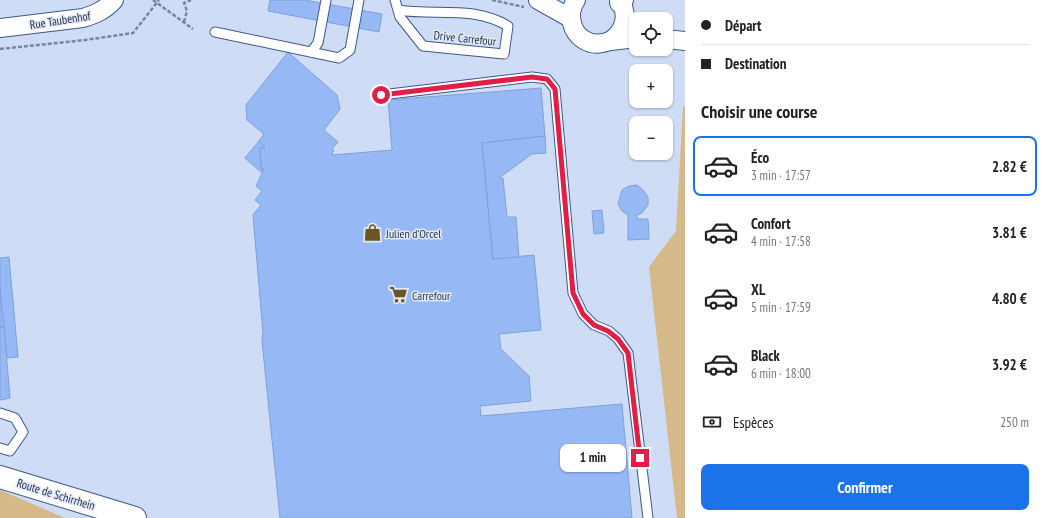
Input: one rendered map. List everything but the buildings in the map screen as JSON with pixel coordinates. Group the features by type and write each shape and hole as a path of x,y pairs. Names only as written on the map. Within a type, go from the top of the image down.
{"street":[{"name":"Rue Taubenhof","path":"0,28 83,18 106,9 114,0"},
{"path":"538,0 570,18"},
{"path":"576,0 570,18 575,30 584,40 601,44 610,41 629,39"},
{"path":"610,41 621,31 624,24 625,9"},
{"path":"673,40 685,41"},
{"name":"Route de Schirrhein","path":"0,478 136,518"}],"lane":[{"path":"311,52 318,43 326,0"},
{"path":"215,32 338,58 350,50 360,0"},
{"name":"Drive Carrefour","path":"395,0 398,10 400,16 422,46 504,54 508,26 496,19 460,12 410,12 398,10"},
{"path":"381,95 532,77 547,79 555,89 573,293 583,314 594,325 608,331 618,339 628,353 648,518"},
{"path":"0,413 16,418 23,432 10,451 0,448"}],"path":[{"path":"153,0 193,28"},
{"path":"184,22 187,10 184,3 191,0"}],"shaded area":[{"path":"683,107 685,107 685,518 677,518 649,267 676,231"},
{"path":"0,490 65,518 0,518"}],"place":[{"name":"Julien d'Orcel","path":"373,233"},
{"name":"Carrefour","path":"399,295"}],"route":[{"path":"381,95 532,77 547,79 555,89 573,293 583,314 594,325 608,331 618,339 628,353 640,458"}]}
